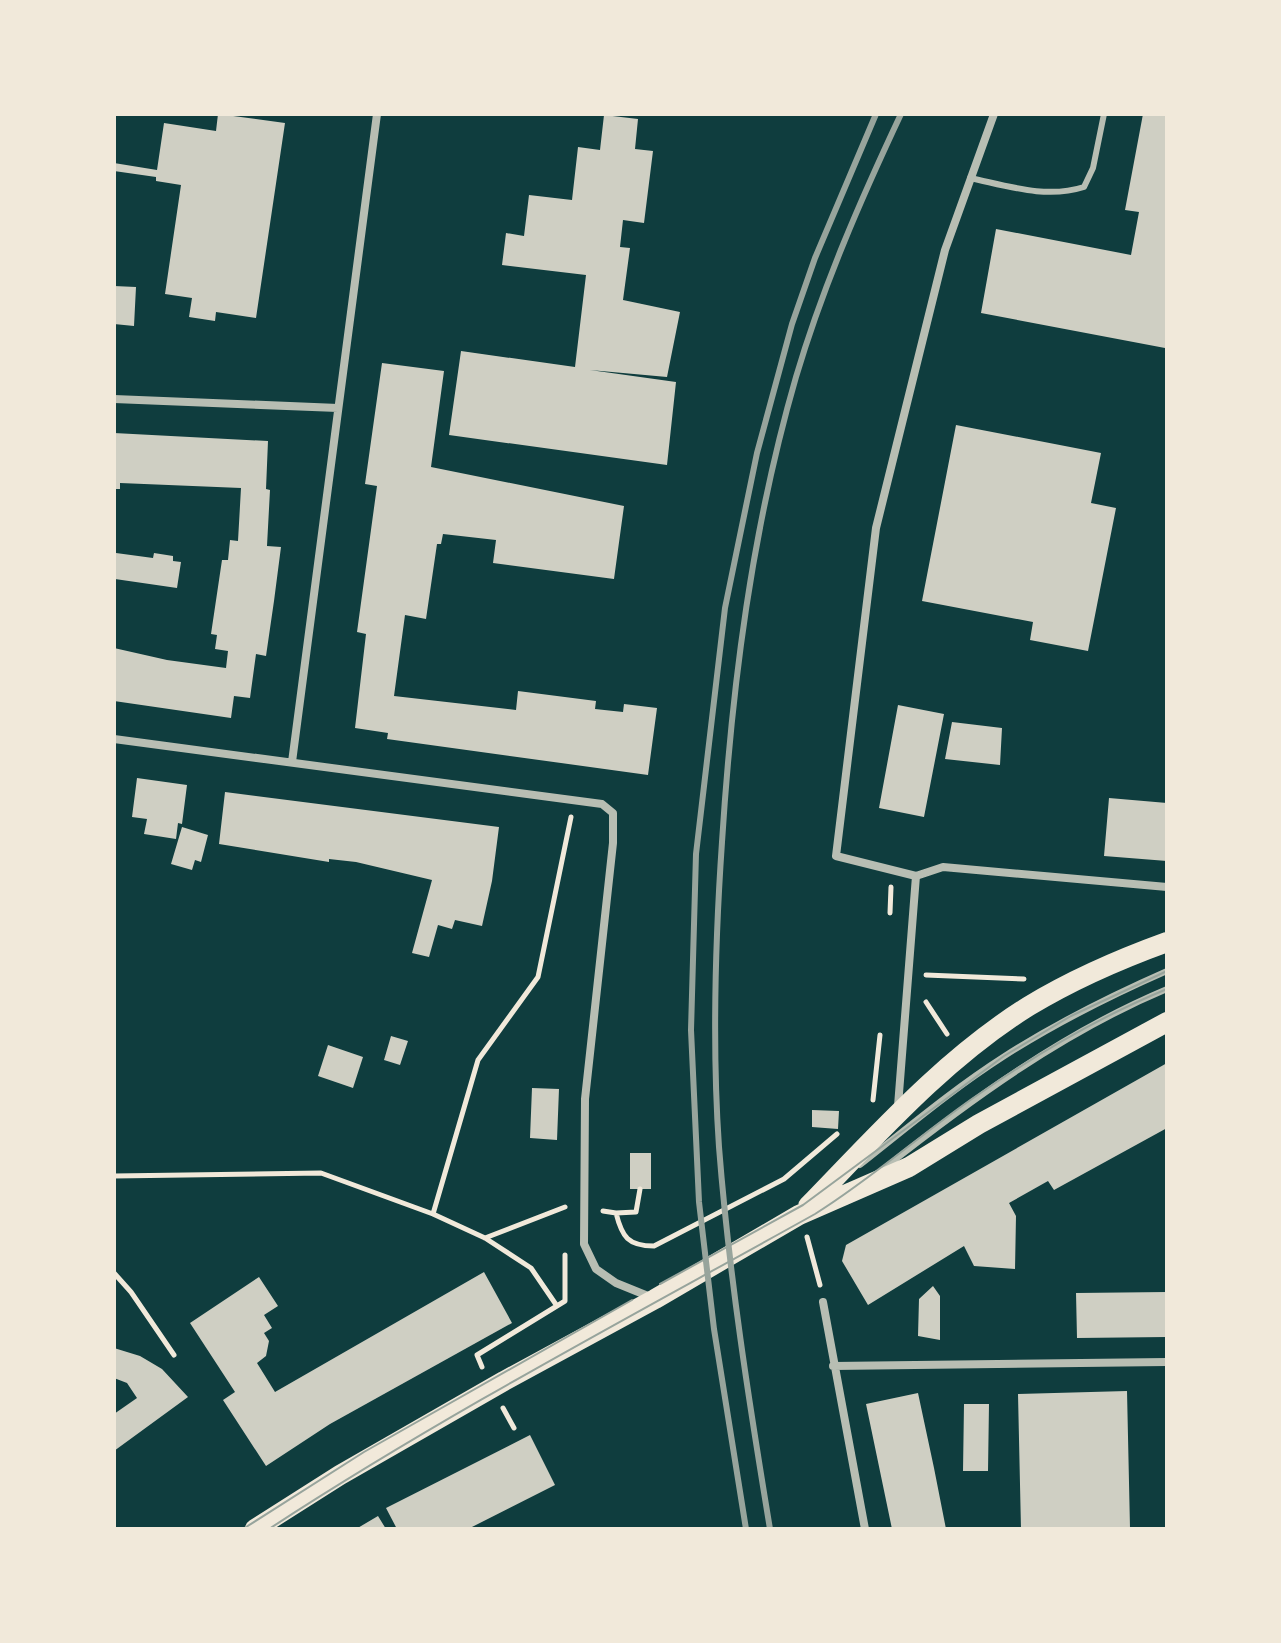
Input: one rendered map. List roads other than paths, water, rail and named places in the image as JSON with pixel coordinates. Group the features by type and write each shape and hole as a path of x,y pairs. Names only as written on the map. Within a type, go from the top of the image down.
{"main road":[{"path":"799,1215 898,1115 976,1044 1028,1007 1081,978 1167,942"},
{"path":"255,1529 366,1460 799,1215 909,1167 979,1124 1167,1022"}],"street":[{"path":"292,762 377,114"},
{"path":"994,114 945,250 876,528 836,856 916,876 943,867 1167,887"},
{"path":"114,399 338,408"},
{"path":"114,739 602,804 613,813 613,843 585,1099 584,1244 596,1269 616,1283 655,1299"},
{"path":"898,1115 916,876"},
{"path":"823,1302 865,1529"},
{"path":"833,1366 1167,1362"}],"lane":[{"path":"970,178 1044,192 1065,193 1084,187 1093,168 1104,114"},
{"path":"822,1192 1004,1056 1071,1016 1167,971"},
{"path":"850,1193 977,1095 1092,1025 1167,989"}],"tram line":[{"path":"660,1284 803,1205 1004,1056 1071,1016 1167,971"},
{"path":"269,1529 471,1406 815,1214 1024,1064 1094,1023 1167,989"},
{"path":"243,1529 364,1452 632,1300"}],"railway":[{"path":"746,1529 714,1329 699,1202 691,1030 696,854 725,608 757,453 792,324 815,258 876,114"},
{"path":"770,1529 734,1291 717,1109 715,995 722,842 732,724 756,550 796,377 844,243 901,114"}]}
